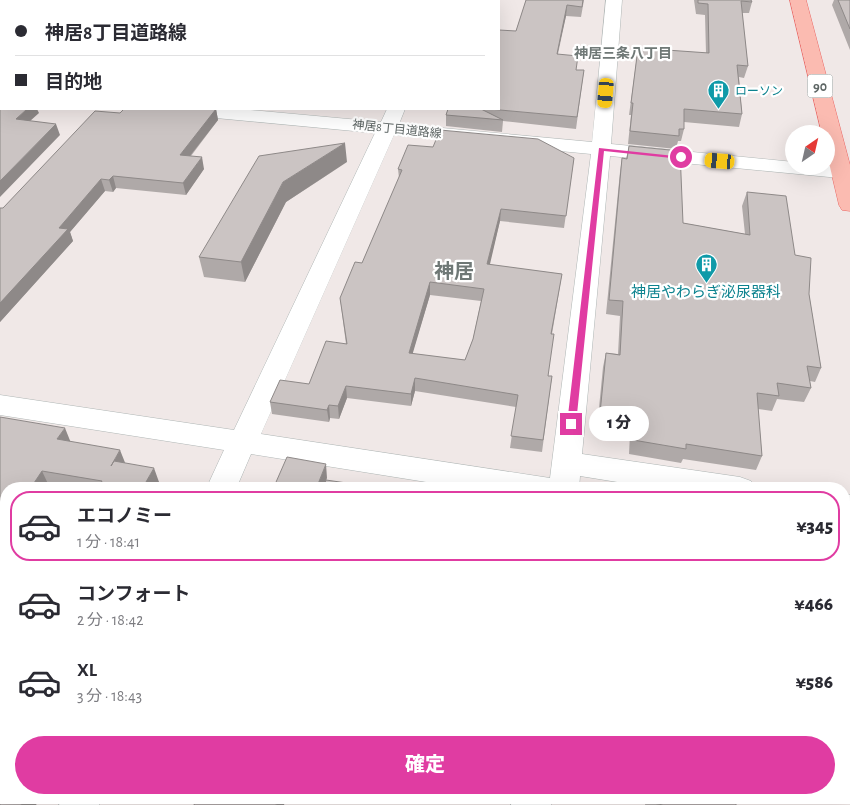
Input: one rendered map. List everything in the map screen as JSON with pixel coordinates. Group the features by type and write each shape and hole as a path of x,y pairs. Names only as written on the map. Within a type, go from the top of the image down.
{"main road":[{"name":"90","path":"798,0 846,173 850,205"}],"street":[{"path":"614,0 602,149 566,476 646,482"},
{"name":"神居8丁目道路線","path":"205,110 392,119 602,149 846,173"},
{"path":"224,482 392,119"},
{"path":"0,405 502,482"}],"building":[{"path":"526,0 583,0 582,7 567,5 557,54 578,56 576,70 584,70 577,117 500,110 500,30 516,31"},
{"path":"698,0 751,0 752,2 741,1 748,66 737,65 742,114 684,109 684,129 679,129 679,136 630,131 633,103 631,103 638,48 709,53 708,4 698,3"},
{"path":"838,0 850,0 850,29"},
{"path":"0,110 26,110 16,119 56,124 0,181"},
{"path":"123,110 215,110 180,155 202,157 183,183 113,176 109,180 101,179 59,228 68,229 0,303 0,208 3,208 95,111 120,113"},
{"path":"448,110 483,110 503,120 446,115"},
{"path":"440,130 538,139 574,158 566,216 501,209 487,264 562,274 551,334 554,334 548,376 552,376 543,440 511,436 518,395 415,378 411,394 346,386 338,406 329,405 327,410 270,402 280,380 309,384 326,341 347,344 340,298 355,262 362,263 402,170 398,169 408,145 433,147","holes":["430,282 484,289 473,339 465,360 409,353"]},
{"path":"345,143 283,182 241,262 199,257 259,156"},
{"path":"629,146 680,151 683,223 750,235 747,192 786,196 795,255 811,258 809,294 821,368 807,366 811,388 777,383 779,396 757,393 762,456 686,444 686,449 633,440 634,419 600,413 606,353 620,355 623,301 609,300 622,158 627,159"},
{"path":"0,417 65,428 57,439 120,450 111,466 114,461 154,468 146,482 102,482 42,471 35,482 0,482"},
{"path":"287,457 326,464 319,482 276,482"},
{"path":"0,804 22,804 21,805"},
{"path":"194,804 276,804 276,805"},
{"path":"658,804 736,804 736,805"}],"place":[{"name":"ローソン","path":"719,110"},
{"name":"神居やわらぎ泌尿器科","path":"706,283"}],"district":[{"name":"神居三条八丁目","path":"623,53"},
{"name":"神居","path":"454,271"}],"route":[{"path":"571,424 602,149 681,157"}]}
